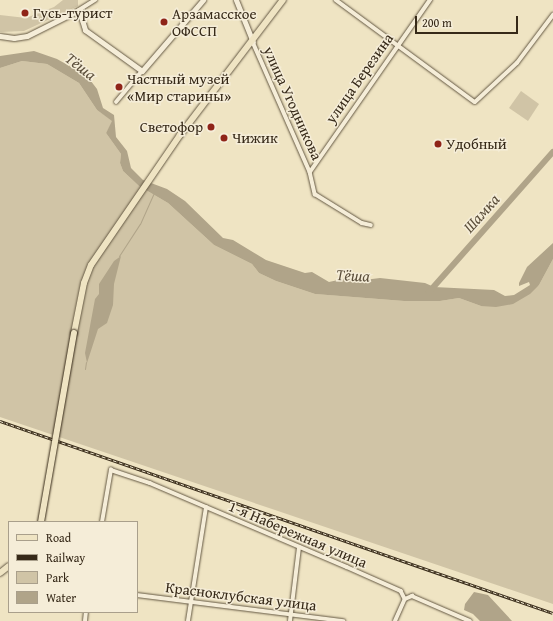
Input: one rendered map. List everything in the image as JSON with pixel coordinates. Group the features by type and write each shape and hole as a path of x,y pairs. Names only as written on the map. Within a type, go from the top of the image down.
{"main road":[{"path":"41,521 74,333 84,283 91,265 162,161 253,42 283,0"},
{"path":"0,573 8,567"}],"street":[{"path":"0,36 14,38 27,36 79,10 95,0"},
{"path":"116,102 203,0"},
{"name":"улица Угодникова","path":"236,0 310,172 315,194 319,199 362,223 371,225"},
{"path":"336,0 475,102 517,64 553,15"},
{"name":"улица Березина","path":"310,172 430,0"},
{"path":"79,10 85,30 142,71"},
{"name":"1-я Набережная улица","path":"102,521 111,470 206,507 401,591 405,599"},
{"path":"188,621 206,507"},
{"path":"290,621 299,548"},
{"name":"Красноклубская улица","path":"138,596 343,621"},
{"path":"395,621 405,599 412,596 470,621"}],"green space":[{"path":"63,0 78,0 78,6 24,31 0,32 0,15 26,18 54,7"},
{"path":"22,61 47,64 79,83 97,110 113,121 106,133 121,154 120,163 123,171 139,186 168,203 214,245 252,264 259,273 276,281 315,294 404,301 440,301 459,298 481,306 513,303 526,295 539,285 553,259 553,604 0,417 0,68"},
{"path":"521,91 539,104 528,121 509,108"}],"water":[{"path":"34,51 57,59 87,76 97,89 103,108 114,115 116,137 127,151 131,168 143,180 167,189 185,201 223,238 233,240 266,260 305,273 312,272 329,282 347,278 356,281 380,278 425,283 434,287 494,290 505,296 514,295 530,285 529,282 519,286 527,267 553,243 553,259 539,285 530,294 513,304 496,307 481,306 459,298 440,301 404,301 315,294 276,281 259,273 252,264 214,245 168,203 139,186 123,171 120,163 121,154 106,133 112,121 97,110 79,83 47,64 22,61 0,68 0,56"},
{"path":"121,256 114,284 113,305 107,323 98,329 87,363 85,353 95,299 99,294 99,284 114,261"},
{"path":"474,592 488,595 512,621 480,621 473,614 464,610 465,604"}],"waterway":[{"name":"Шамка","path":"429,292 553,152"},
{"name":"Тёша","path":"119,256 140,224 154,193"},
{"name":"Тёша","path":"85,369 86,362"}],"railway":[{"path":"0,421 553,613"}],"place":[{"name":"Гусь-турист","path":"25,13"},
{"name":"Арзамасское ОФССП","path":"164,22"},
{"name":"Частный музей «Мир старины»","path":"119,87"},
{"name":"Светофор","path":"211,127"},
{"name":"Чижик","path":"224,138"},
{"name":"Удобный","path":"438,144"}]}
